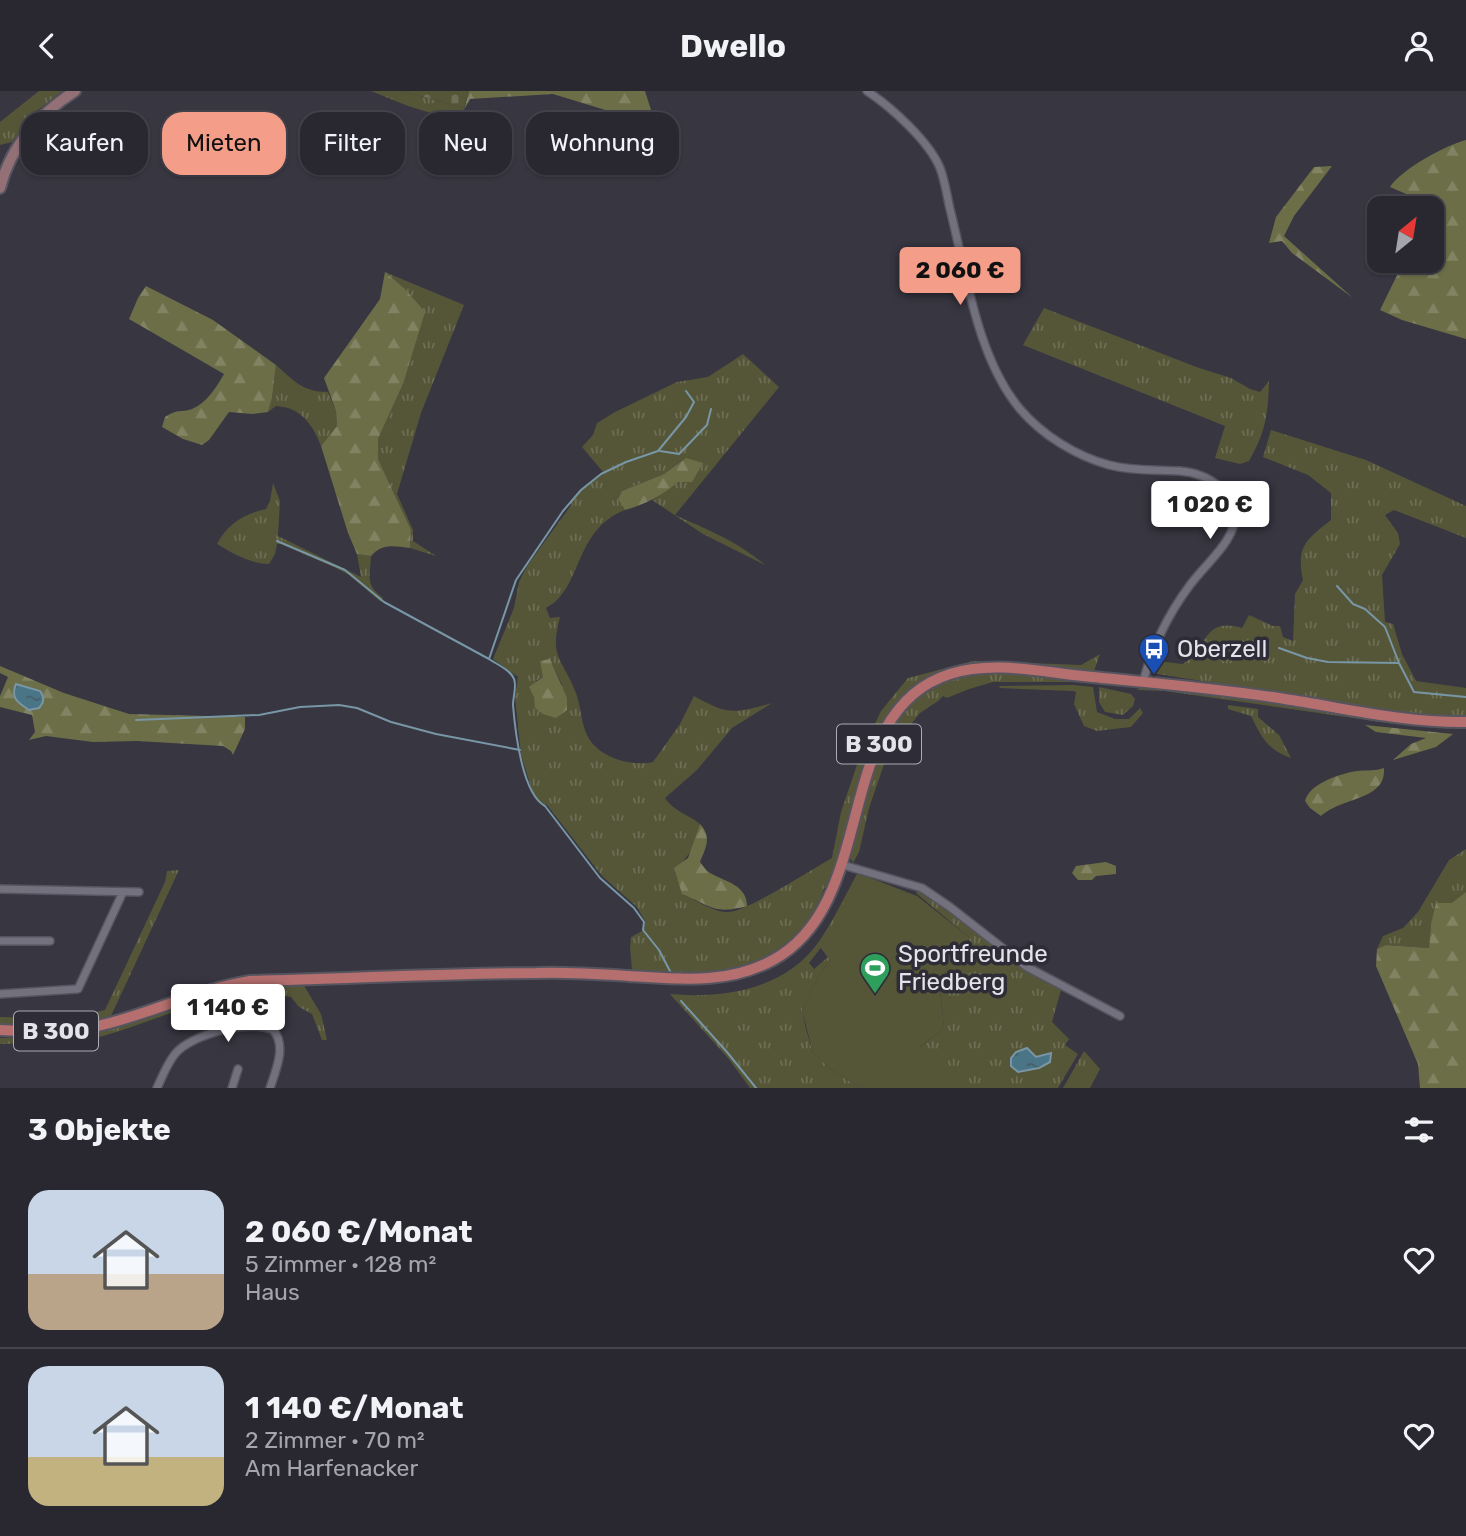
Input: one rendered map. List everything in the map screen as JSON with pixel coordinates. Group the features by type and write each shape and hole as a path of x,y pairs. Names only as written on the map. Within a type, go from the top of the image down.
{"main road":[{"path":"0,188 15,149 25,134 55,105 75,91"},
{"name":"B 300","path":"0,1030 61,1031 92,1028 205,990 250,981 541,972 682,980 716,979 750,972 776,959 808,931 825,905 842,865 864,789 886,728 899,709 928,683 973,669 1000,668 1143,682 1280,698 1418,719 1466,722"}],"street":[{"path":"867,91 915,134 939,166 985,347 1001,383 1034,425 1067,447 1108,465 1148,471 1185,471 1202,475 1223,488 1238,508 1227,543 1191,583 1172,614 1143,682"},
{"path":"842,865 922,888 1027,967 1119,1016"},
{"path":"0,889 139,892"},
{"path":"0,993 78,989 123,892"},
{"path":"0,941 50,940"},
{"path":"157,1088 176,1053 186,1043 207,1035 257,1025 273,1030 281,1042 270,1088"},
{"path":"232,1088 238,1069"}],"green space":[{"path":"39,91 62,91 36,112 21,112 21,130 12,142 0,145 0,122"},
{"path":"371,91 402,91 464,108 463,112 428,112"},
{"path":"402,91 469,91 464,108"},
{"path":"469,91 645,91 652,112 612,112 553,94 470,99 464,110"},
{"path":"1466,140 1466,339 1402,320 1380,310 1398,273 1444,273 1444,196 1411,196 1390,187 1404,173 1447,147"},
{"path":"1332,166 1294,216 1284,236 1353,298 1292,253 1282,241 1269,243 1276,217 1314,167"},
{"path":"385,272 464,305 421,413 397,494 413,530 413,541 436,556 410,548 411,530 378,459 378,439 403,384 404,288"},
{"path":"385,272 404,288 425,312 403,384 378,439 378,459 411,530 410,548 384,547 371,556 357,554 321,446 337,426 336,411 324,378 380,299"},
{"path":"146,286 213,320 276,365 268,412 229,412 209,440 202,445 183,439 162,427 165,417 202,403 224,374 129,319"},
{"path":"1044,308 1231,378 1250,389 1260,392 1269,381 1265,423 1249,461 1240,464 1215,458 1225,426 1023,345"},
{"path":"743,354 779,387 675,515 733,543 765,565 703,534 652,500 678,482 686,458 664,474 622,491 618,499 625,510 608,519 596,531 567,587 558,599 546,608 550,618 560,617 557,650 576,693 587,735 606,755 635,763 653,762 680,724 694,696 716,707 732,711 772,703 732,728 697,770 665,798 676,809 700,824 691,851 675,872 683,894 723,912 738,910 832,858 841,812 860,756 881,711 908,678 973,661 1081,665 1100,654 1094,671 1007,666 961,669 940,673 911,688 896,704 884,723 830,887 824,888 808,921 782,947 749,965 714,974 683,975 632,970 631,937 644,930 645,921 637,907 602,876 547,805 538,801 533,793 521,755 515,697 518,677 493,659 514,608 519,582 527,566 572,504 570,503 581,490 604,473 582,447 593,435 597,423 677,382 708,377","holes":["550,659 562,685 535,708 536,681 543,677"]},
{"path":"276,365 305,388 328,392 336,411 337,426 321,446 310,424 299,414 276,406 268,412"},
{"path":"1271,430 1366,460 1466,506 1466,538 1394,510 1385,515 1398,533 1400,544 1382,575 1385,622 1393,624 1402,654 1416,681 1466,688 1466,717 1393,712 1152,673 1156,661 1183,664 1213,630 1220,626 1242,628 1249,615 1273,626 1280,626 1283,637 1293,641 1295,594 1303,580 1302,551 1309,539 1331,520 1331,493 1308,475 1263,457"},
{"path":"686,458 703,463 692,482 678,482 653,499 625,510 618,499 622,491 664,474"},
{"path":"273,483 280,501 278,536 361,577 357,554 371,556 371,585 383,598 381,602 349,575 281,544 277,544 269,564 262,564 217,544 237,521 266,509"},
{"path":"550,659 567,698 567,710 556,718 535,708 529,687 543,677 540,661"},
{"path":"0,666 64,693 129,714 245,717 245,729 233,755 223,746 137,741 93,742 46,736 29,740 35,732 32,715 0,707 0,696 8,677 0,673"},
{"path":"1000,672 1089,682 993,682 947,698 943,696 920,713 888,753 869,808 859,852 853,863 850,857 880,753 892,728 908,707 927,690 952,678"},
{"path":"999,686 1093,687 1097,712 1115,719 1129,719 1140,708 1143,713 1131,727 1097,731 1084,726 1074,704 1076,692"},
{"path":"1099,687 1131,694 1135,699 1133,706 1123,715 1105,712 1099,702"},
{"path":"1140,688 1466,726 1466,729 1381,722 1165,691 1137,690"},
{"path":"1228,705 1258,709 1258,717 1279,735 1291,758 1276,751 1266,742 1251,716 1228,709"},
{"path":"1365,725 1453,734 1436,747 1393,760 1411,744 1426,738 1376,732"},
{"path":"1384,768 1383,779 1378,787 1321,816 1305,801 1312,790 1331,778 1355,771"},
{"path":"700,824 707,838 700,862 710,873 740,889 744,893 747,906 719,909 682,894 674,868 688,858"},
{"path":"1466,849 1466,892 1431,924 1429,948 1386,945 1377,949 1383,936 1403,928 1418,912 1449,860"},
{"path":"1106,862 1116,866 1116,874 1096,876 1092,880 1078,880 1072,873 1076,866"},
{"path":"179,870 110,1018 93,1022 0,1026 0,1017 67,1019 105,1010 165,882 167,871"},
{"path":"857,874 860,875 823,945 809,963 814,969 828,957 830,960 818,977 802,1010 813,1053 833,1071 861,1088 750,1088 728,1058 670,994 712,995 732,992 772,980 790,970 806,957 820,940"},
{"name":"Sportfreunde Friedberg","path":"860,874 917,896 970,938 939,980 944,1028 920,1047 963,1075 956,1088 861,1088 833,1071 813,1053 802,1010 818,977 830,960 820,947"},
{"path":"919,889 937,899 1006,954 1061,990 1052,1022 1069,1039 1065,1045 1078,1054 1058,1088 956,1088 962,1075 919,1048 944,1028 939,980 970,938 916,893"},
{"path":"1466,892 1466,1088 1420,1088 1418,1064 1376,966 1377,949 1386,945 1429,948 1436,903 1452,903"},
{"path":"303,984 321,1014 327,1040 322,1040 312,1014 299,1007 291,997 267,994 219,999 90,1039 0,1044 0,1038 60,1037 90,1033 232,989"},
{"path":"1084,1051 1100,1069 1090,1088 1063,1088"}],"water":[{"path":"16,684 40,691 43,700 39,708 29,710 18,702 14,693"},
{"path":"1027,1048 1036,1057 1051,1053 1050,1062 1039,1068 1018,1072 1011,1066 1011,1058 1016,1052"}],"waterway":[{"path":"671,973 659,950 643,930 644,922 634,908 600,878 531,789 521,760 516,730 514,679 507,670 489,659 516,580 563,511 581,490 601,474 658,451 686,417 694,402 686,391"},
{"path":"660,451 679,454 707,425 711,409"},
{"path":"277,541 345,570 384,602 489,659"},
{"path":"1337,586 1353,604 1365,609 1385,627 1399,663"},
{"path":"1279,648 1328,662 1399,663 1414,692 1466,697"},
{"path":"136,720 259,715 300,707 339,705 357,708 391,722 436,734 520,750"},
{"path":"681,1001 756,1088"}],"place":[{"name":"Oberzell","path":"1154,676"},
{"name":"Sportfreunde Friedberg","path":"875,995"}]}
